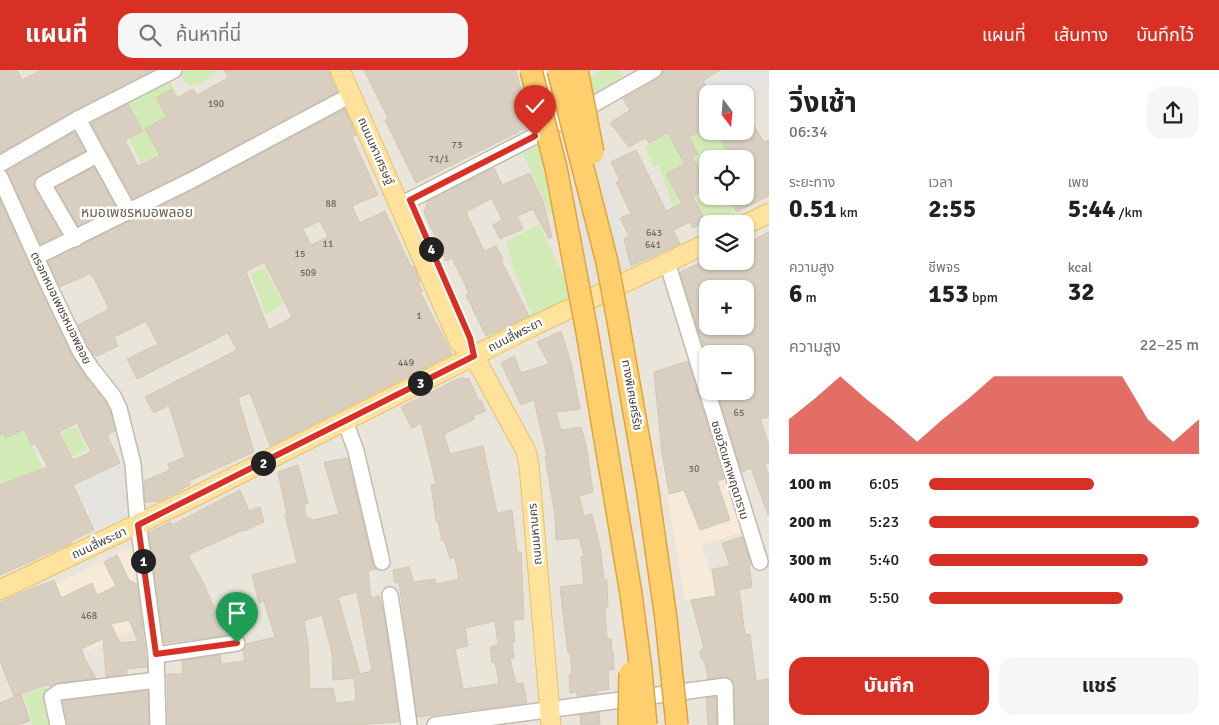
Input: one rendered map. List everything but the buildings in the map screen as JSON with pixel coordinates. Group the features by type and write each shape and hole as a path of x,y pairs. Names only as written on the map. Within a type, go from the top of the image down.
{"highway":[{"path":"531,70 556,168 587,332 631,594 646,725"},
{"name":"ทางพิเศษศรีรัช","path":"558,70 607,262 647,486 666,619 677,725"},
{"path":"577,70 595,162 607,262"},
{"path":"629,725 631,594"}],"main road":[{"name":"ถนนมหาเศรษฐ์","path":"340,70 356,92 410,200 470,338 474,356"},
{"name":"ถนนมหาเศรษฐ์","path":"353,70 356,92 459,342 474,356"},
{"path":"754,221 769,214"},
{"name":"ถนนสี่พระยา","path":"0,590 138,525 474,356 699,247"},
{"name":"ถนนมหานคร","path":"474,356 526,451 529,465 550,717"}],"street":[{"path":"0,164 78,119 174,70"},
{"path":"546,70 560,123"},
{"path":"594,104 654,70"},
{"path":"36,257 210,171 356,92"},
{"path":"78,119 128,210"},
{"path":"410,200 535,136"},
{"path":"74,239 43,184 97,155"},
{"name":"ตรอกหมอเพชรหมอพลอย","path":"0,177 80,351 113,396 119,408 133,464 138,525 156,654 158,725"},
{"name":"ซอยวัดมหาพฤฒาราม","path":"667,262 752,543 760,562"},
{"path":"345,421 356,451 382,562"},
{"path":"752,543 769,546"},
{"path":"390,595 409,725"},
{"path":"156,654 237,643"},
{"path":"58,725 52,697 59,692 157,680"},
{"path":"435,725 550,717 725,686 726,725"}],"shaded area":[{"path":"0,70 769,70 769,725 0,725"},
{"path":"725,70 768,70 769,87 754,96 754,85 706,85"},
{"path":"596,116 630,268 578,293 561,209 583,197"},
{"path":"717,435 745,531 701,545 712,577 715,595 685,600 661,458 673,454 671,443"},
{"path":"124,462 128,480 129,516 98,531 76,486"},
{"path":"137,545 147,624 86,651 56,584"}],"green space":[{"path":"187,70 215,70 206,80 192,85 186,82 180,74"},
{"path":"603,70 619,70 624,78 592,94 589,78"},
{"path":"169,80 198,134 141,163 113,109"},
{"path":"682,127 699,128 699,140 721,140 727,150 699,150 699,205 730,205 735,214 703,215 695,196 673,207 659,165 653,168 645,146"},
{"path":"543,143 561,209 550,215 523,153"},
{"path":"539,224 573,296 532,317 506,242"},
{"path":"264,267 284,304 266,315 251,274"},
{"path":"7,397 43,468 0,485 0,401"},
{"path":"76,426 87,449 72,456 61,433"},
{"path":"47,687 55,725 33,725 24,694"}],"district":[{"name":"หมอเพชรหมอพลอย","path":"137,212"}],"route":[{"path":"237,643 156,654 138,525 474,356 470,338 410,200 535,136"}]}
